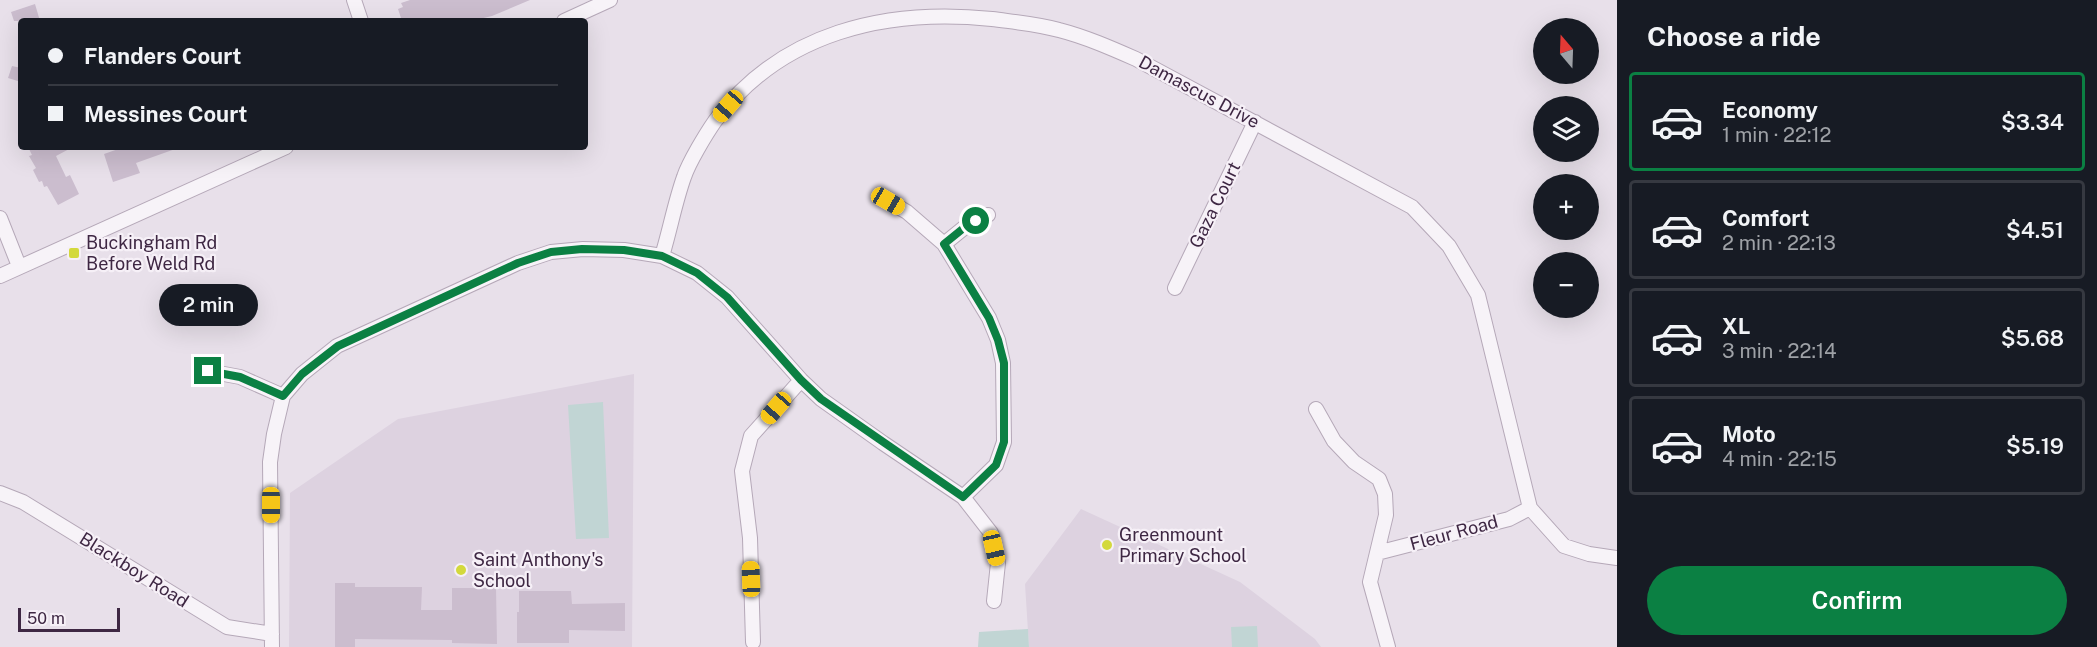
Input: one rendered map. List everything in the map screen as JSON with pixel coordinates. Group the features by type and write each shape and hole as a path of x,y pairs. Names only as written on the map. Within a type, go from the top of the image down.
{"street":[{"path":"354,0 360,18"},
{"path":"571,18 610,0"},
{"name":"Damascus Drive","path":"662,256 685,175 715,122 742,90 775,63 815,40 855,27 906,18 962,16 1058,30 1097,42 1136,59 1412,207 1449,246 1478,295 1530,508 1564,546 1589,554 1617,558"},
{"name":"Gaza Court","path":"1175,288 1256,122"},
{"path":"0,276 279,150"},
{"path":"888,201 907,212 944,244 989,318 1004,363 1004,442 996,465 963,497"},
{"path":"944,244 965,227 988,215"},
{"path":"0,218 19,266"},
{"path":"272,641 270,462 283,396 302,374 338,346 518,263 551,252 582,249 624,250 662,256 697,273 727,297 801,380 821,399 963,497 991,533 998,563 994,601"},
{"path":"208,371 240,377 283,396"},
{"path":"753,642 750,538 742,471 751,436 801,380"},
{"path":"1316,409 1335,441 1354,462 1380,479 1385,494 1386,515 1370,582 1388,647"},
{"name":"Blackboy Road","path":"0,494 23,502 227,627 272,641"},
{"name":"Fleur Road","path":"1377,554 1509,519 1530,508"}],"shaded area":[{"name":"Saint Anthony's School","path":"634,374 632,647 289,647 290,493 398,419"},
{"path":"603,402 609,538 576,539 568,405"},
{"name":"Greenmount Primary School","path":"1081,509 1240,582 1315,639 1321,647 1029,647 1025,584"},
{"path":"1257,626 1258,647 1232,647 1231,627"},
{"path":"1028,629 1029,647 978,647 979,632"}],"building":[{"path":"410,0 530,0 484,18 401,18 398,9 403,7 401,3"},
{"path":"35,4 39,18 18,18 18,21 14,21 11,12"},
{"path":"12,66 18,67 18,81 8,78"},
{"path":"30,150 67,150 56,156 66,177 70,175 79,194 58,205 47,186 44,187 42,181 39,182 33,170 36,168 29,156 32,155"},
{"path":"115,150 172,150 136,163 140,173 113,182 104,154"},
{"path":"335,583 355,583 355,587 422,587 421,610 452,610 452,588 496,588 497,644 452,643 452,640 355,639 355,647 335,647"},
{"path":"519,591 571,591 572,604 625,603 625,631 569,630 569,643 517,643"}],"place":[{"name":"Buckingham Rd Before Weld Rd","path":"74,253"},
{"name":"Greenmount Primary School","path":"1107,545"},
{"name":"Saint Anthony's School","path":"461,570"}],"route":[{"path":"208,371 240,377 283,396 302,374 338,346 518,263 551,252 582,249 624,250 662,256 697,273 727,297 801,380 821,399 963,497 996,465 1004,442 1004,363 998,340 989,318 944,244 976,221"}]}
